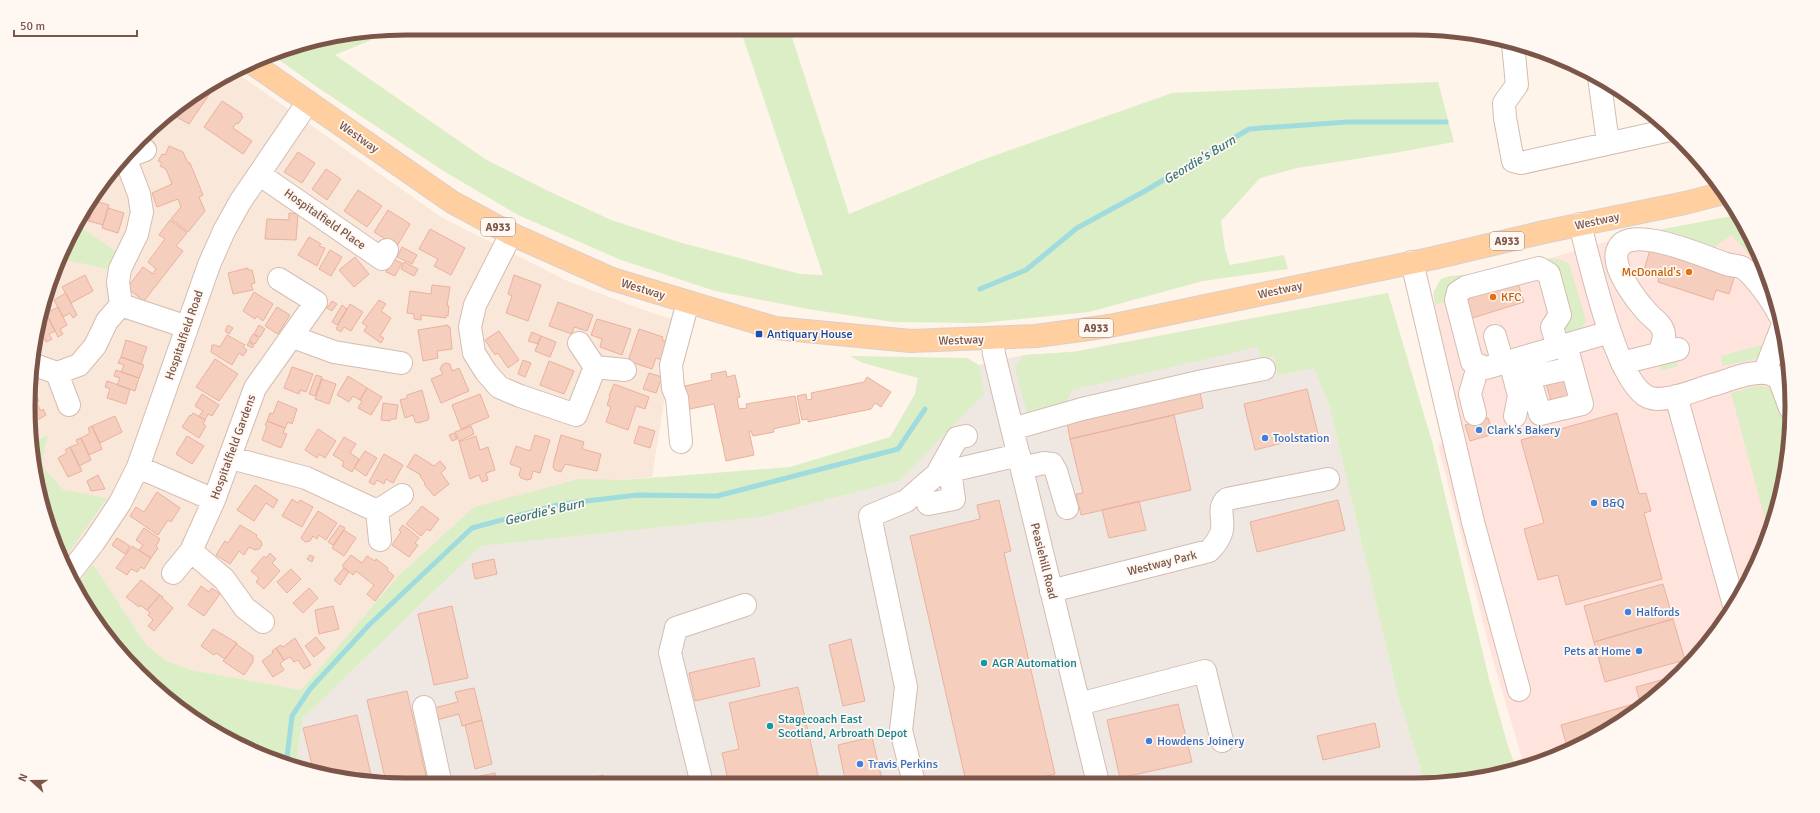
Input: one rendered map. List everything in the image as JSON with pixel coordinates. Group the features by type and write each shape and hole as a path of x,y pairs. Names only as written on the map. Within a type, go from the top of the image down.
{"main road":[{"name":"Westway","path":"257,66 452,202 511,234 612,279 775,328 911,341 992,339 1036,336 1110,326 1412,262 1718,194"}],"street":[{"path":"1513,49 1517,85 1504,103 1504,118 1513,161 1521,163 1663,132"},
{"path":"1600,86 1608,143"},
{"name":"Hospitalfield Road","path":"72,570 94,542 120,503 138,467 209,265 224,231 259,174 308,102"},
{"path":"37,366 57,373 79,365 95,346 107,321 121,305 118,282 120,269 137,234 142,212 140,194 127,162"},
{"name":"Hospitalfield Place","path":"259,174 382,259 387,250"},
{"path":"1580,224 1610,332 1622,363 1634,385 1647,397 1658,400 1749,374 1764,373 1779,378 1784,393"},
{"path":"511,234 475,305 470,327 474,353 486,372 499,387 520,396 576,415 595,366"},
{"path":"1622,363 1667,347 1664,330 1659,322 1645,309 1621,275 1616,260 1617,251 1623,243 1629,240 1645,239 1726,265 1743,268 1764,289 1771,306"},
{"path":"1412,262 1473,522 1519,690"},
{"path":"1475,414 1470,394 1475,364 1456,300 1458,292 1466,287 1539,268 1549,274 1560,315 1552,327 1562,347 1575,380 1582,404 1540,414 1523,375 1495,336"},
{"name":"Hospitalfield Gardens","path":"173,573 191,551 214,500 231,458 255,388 316,302 279,279"},
{"path":"681,442 677,398 673,388 671,365 688,302"},
{"path":"121,305 187,327"},
{"path":"1764,373 1775,323"},
{"path":"1515,416 1523,375 1562,347 1610,332"},
{"path":"293,336 334,352 401,364"},
{"name":"Peasiehill Road","path":"992,339 994,354 1097,778"},
{"path":"579,343 595,366 625,370"},
{"path":"1475,364 1486,368 1523,375 1575,380"},
{"path":"1012,429 1090,407 1203,380 1264,369"},
{"path":"57,373 69,404"},
{"path":"1676,396 1732,597"},
{"path":"928,504 954,499 943,472 956,438 966,436"},
{"path":"231,458 306,478 377,511"},
{"path":"913,778 901,730 906,687 870,516 906,501 943,472 1020,461 1052,464 1056,471 1067,508"},
{"path":"138,467 214,500"},
{"name":"Westway Park","path":"1051,591 1209,551 1220,536 1223,522 1221,510 1222,505 1228,500 1328,479"},
{"path":"377,511 402,495"},
{"path":"377,511 380,540"},
{"path":"191,551 224,579 245,608 263,622"},
{"path":"701,778 670,652 676,628 745,605"},
{"path":"1079,704 1205,671 1222,741"},
{"path":"424,707 439,778"}],"shaded area":[{"path":"239,75 441,217 565,280 677,321 652,477 624,480 474,507 399,575 301,690 191,670 167,661 147,646 93,564 80,583 63,549 42,479 38,455 35,406 38,358 42,334 63,264 73,242 98,200 127,162 162,127 180,112"},
{"path":"1732,216 1747,242 1757,264 1778,334 1782,358 1785,406 1782,455 1778,479 1765,526 1747,571 1722,613 1693,651 1658,686 1620,715 1578,740 1556,750 1523,761 1492,657 1438,444 1464,439 1433,296 1434,291 1441,279 1449,276 1496,273 1527,266 1626,236"},
{"path":"1291,311 1329,404 1398,696 1424,778 406,778 358,775 334,771 296,761 303,718 481,546 761,517 899,481 983,394 979,365 1024,355 1073,352"}],"green space":[{"path":"742,35 791,35 849,214 979,161 1172,93 1438,82 1454,142 1297,168 1260,178 1221,221 1225,250 1230,265 1284,255 1288,269 1203,281 1089,312 981,323 893,322 808,309 715,291 621,260 518,215 442,170 317,87 277,58 334,42 380,36 335,55 485,159 544,189 611,220 682,243 800,274 823,275"},
{"path":"1732,216 1747,242 1756,261 1731,235 1706,254 1608,247 1611,241 1626,236"},
{"path":"81,228 116,251 107,269 65,259"},
{"path":"1551,258 1563,260 1569,264 1586,321 1581,329 1564,333 1562,327 1570,316 1571,310 1562,281 1550,271 1435,305 1434,291 1441,279 1455,276 1504,271"},
{"path":"1388,293 1433,445 1489,679 1508,746 1515,764 1462,775 1424,778 1398,696 1329,404 1314,368 1278,375 1274,356 1261,359 1258,347 1071,390 1066,406 1028,416 1015,367 1024,355 1073,352"},
{"path":"1776,325 1764,357 1723,366 1721,356 1769,343 1768,328"},
{"path":"1781,350 1783,364 1777,360"},
{"path":"1675,355 1678,366 1661,371 1658,360"},
{"path":"850,356 967,358 979,365 984,394 899,481 761,517 481,546 303,718 296,761 264,750 242,740 200,715 180,701 162,686 127,651 98,613 80,583 93,564 147,646 167,661 191,670 301,690 399,575 474,507 579,479 624,480 790,467 890,437 915,394 918,378 863,363"},
{"path":"1757,386 1770,387 1775,390 1784,420 1782,455 1778,479 1766,523 1731,393"},
{"path":"48,435 41,465 63,490 107,498 66,556 48,503 42,479 37,441"}],"building":[{"path":"212,91 189,124 175,116"},
{"path":"222,101 242,114 241,116 243,117 233,128 252,141 243,154 204,127"},
{"path":"169,146 183,152 188,163 190,163 203,195 199,197 205,211 188,232 171,219 181,207 178,199 157,207 152,193 172,184 166,169 160,166 162,163 158,161 162,154 165,155"},
{"path":"298,152 315,163 302,183 284,172"},
{"path":"326,169 341,179 327,200 312,189"},
{"path":"358,190 382,206 367,227 344,211"},
{"path":"97,202 109,205 103,225 89,221 93,208"},
{"path":"93,208 89,221 86,220"},
{"path":"108,208 124,213 118,233 102,228"},
{"path":"388,210 410,224 397,246 374,232"},
{"path":"289,213 298,214 296,240 265,239 267,219 289,220"},
{"path":"170,220 187,233 176,246 183,251 144,301 127,288 143,267 153,274 156,269 148,262 165,239 159,235"},
{"path":"430,229 465,248 451,275 434,266 438,259 419,249"},
{"path":"309,237 321,244 319,246 325,248 317,266 298,255"},
{"path":"402,247 417,255 412,264 397,257"},
{"path":"330,250 342,257 331,276 319,269"},
{"name":"McDonald's","path":"1650,250 1736,272 1729,294 1716,290 1713,300 1658,282 1659,278 1643,273"},
{"path":"355,257 369,274 354,287 339,270"},
{"path":"393,259 402,263 395,276 386,272"},
{"path":"404,262 418,269 414,276 401,269"},
{"path":"248,268 248,270 252,270 255,283 251,284 253,290 233,294 228,273"},
{"path":"85,275 93,291 71,303 62,287"},
{"path":"514,275 541,285 528,321 506,313 512,296 508,294"},
{"name":"KFC","path":"1516,277 1524,302 1466,320 1467,292"},
{"path":"432,285 450,287 447,306 449,306 448,316 446,315 446,318 421,315 421,320 414,319 414,314 407,313 410,291 431,294"},
{"path":"254,292 273,304 263,321 257,316 255,319 243,311"},
{"path":"66,293 77,315 73,318 70,313 63,317 54,300"},
{"path":"379,300 386,304 381,311 391,318 380,336 384,338 381,343 364,331 367,326 362,323"},
{"path":"332,301 337,304 332,311 327,308"},
{"path":"558,302 593,315 587,331 574,327 572,334 549,326"},
{"path":"350,304 363,312 351,331 344,327 341,332 336,329"},
{"path":"342,305 347,309 337,325 332,322"},
{"path":"58,307 67,325 60,329 63,334 58,337 47,315 47,312"},
{"path":"277,307 290,315 278,334 265,326"},
{"path":"47,315 55,331 49,334 52,339 46,342 42,334"},
{"path":"597,319 631,329 622,355 600,347 602,339 591,335"},
{"path":"228,325 233,328 229,334 225,331"},
{"path":"259,325 265,329 260,337 254,334"},
{"path":"448,325 448,327 450,327 452,349 437,351 438,358 423,361 418,330"},
{"path":"639,329 663,337 662,340 670,343 664,361 656,358 652,369 628,361"},
{"path":"499,331 519,360 508,368 498,353 495,355 485,340"},
{"path":"532,332 541,336 538,344 528,341"},
{"path":"253,334 259,338 255,344 249,341"},
{"path":"227,335 245,345 243,347 247,350 243,356 239,353 232,365 211,352 212,345 220,347"},
{"path":"541,336 556,342 550,357 535,351"},
{"path":"126,340 147,347 141,364 121,357"},
{"path":"249,342 254,345 252,348 247,345"},
{"path":"121,357 144,365 139,378 121,372 124,365 118,363"},
{"path":"215,359 238,374 219,401 196,387"},
{"path":"523,360 531,363 525,377 518,374"},
{"path":"549,361 574,371 564,394 540,385"},
{"path":"446,363 450,364 452,371 459,368 469,391 441,403 431,379 443,374 440,369 442,365"},
{"path":"292,367 313,374 306,392 300,390 299,394 284,388"},
{"path":"116,370 139,378 135,391 117,385 120,378 114,376"},
{"path":"726,371 727,377 735,375 740,397 737,398 739,409 747,408 746,404 795,396 800,423 773,429 774,432 753,436 751,431 749,431 754,455 726,461 714,404 690,409 685,386 712,380 711,374"},
{"path":"649,373 662,377 656,393 643,389"},
{"path":"316,375 322,377 315,396 309,394"},
{"path":"1564,375 1574,410 1555,415 1545,380"},
{"path":"348,376 367,388 360,400 353,396 349,402 337,395"},
{"path":"867,377 891,392 881,407 875,403 871,409 808,422 808,419 802,420 797,396 806,394 807,400 812,399 811,393 864,382"},
{"path":"322,379 336,384 329,404 315,399"},
{"path":"107,381 130,389 126,404 107,398 110,389 105,387"},
{"path":"614,384 649,397 645,409 636,406 628,430 606,422 611,407 607,405"},
{"path":"367,388 382,397 371,415 358,408 362,401 360,400"},
{"path":"1307,389 1318,434 1255,450 1244,404"},
{"path":"422,390 429,417 428,420 418,423 415,422 413,415 405,418 400,400 407,398 407,395"},
{"path":"1200,392 1203,408 1070,439 1067,422"},
{"path":"202,394 219,405 212,416 208,414 205,420 199,416 203,411 195,406"},
{"path":"480,394 489,417 461,429 452,405"},
{"path":"35,395 36,395 39,401 35,403"},
{"path":"278,401 297,409 292,424 288,422 285,428 267,421 270,413 273,414"},
{"path":"35,403 41,411 43,409 46,415 36,421 35,406"},
{"path":"383,403 398,405 396,419 391,419 390,421 381,420"},
{"path":"193,413 205,420 203,424 206,426 199,438 182,427"},
{"name":"B&Q","path":"1617,413 1639,494 1646,493 1651,511 1644,513 1662,579 1566,605 1558,575 1538,580 1524,529 1544,523 1521,440"},
{"path":"1174,415 1191,490 1081,515 1076,494 1083,493 1070,439"},
{"path":"115,416 122,432 100,443 92,426"},
{"name":"Clark's Bakery","path":"1488,418 1493,434 1470,441 1465,425"},
{"path":"267,421 285,428 283,433 287,434 281,448 262,440 267,426 265,425"},
{"path":"92,426 102,449 89,455 81,438 90,433 88,428"},
{"path":"471,426 474,434 459,441 455,432"},
{"path":"639,426 655,431 650,448 634,443"},
{"path":"318,429 336,441 325,458 319,454 317,458 305,450"},
{"path":"454,433 457,439 452,441 449,435"},
{"path":"535,435 550,440 540,473 533,471 531,479 527,480 521,478 519,475 521,468 510,464 516,446 530,451"},
{"path":"561,435 584,442 582,449 601,454 597,471 565,464 561,472 555,470 553,467 554,461"},
{"path":"187,436 204,446 192,464 176,454"},
{"path":"476,436 480,450 488,447 495,470 486,473 488,480 482,482 479,475 470,479 459,442"},
{"path":"344,437 356,444 350,453 359,459 352,472 342,466 344,462 333,455"},
{"path":"81,438 91,460 79,466 70,447 78,444 76,440"},
{"path":"70,447 82,471 68,477 58,458 67,453 65,450"},
{"path":"365,451 377,458 366,476 354,468"},
{"path":"384,454 403,465 393,483 386,479 384,484 377,480 374,485 369,482"},
{"path":"415,454 434,466 440,461 446,468 441,473 449,484 434,496 424,484 425,483 420,476 421,475 407,467"},
{"path":"98,475 105,489 91,491 87,481"},
{"path":"255,485 278,500 273,508 266,503 254,521 237,510"},
{"path":"157,492 180,508 171,522 168,520 158,535 130,516 136,507 144,512"},
{"path":"292,499 298,503 300,500 313,507 302,527 282,516"},
{"name":"AGR Automation","path":"999,500 1011,551 1004,553 1055,774 1038,778 960,778 965,777 910,536 980,519 977,505"},
{"path":"1338,500 1345,530 1257,552 1250,522"},
{"path":"1139,501 1146,530 1109,538 1102,510"},
{"path":"422,506 439,519 430,531 427,529 421,536 406,524"},
{"path":"318,511 337,523 326,540 319,535 317,539 313,536 310,541 305,542 301,538"},
{"path":"240,525 257,535 256,537 261,541 262,545 259,549 255,550 249,547 244,555 239,551 230,564 216,555 225,541 228,543"},
{"path":"340,525 345,528 333,545 328,542"},
{"path":"403,525 419,538 415,543 418,545 409,557 392,545 401,532 399,530"},
{"path":"144,528 160,539 156,546 158,548 151,558 139,550 143,545 136,540"},
{"path":"344,530 356,538 344,556 332,548"},
{"path":"117,538 130,546 125,554 112,545"},
{"path":"132,546 151,558 144,569 141,567 137,572 131,569 127,575 116,568"},
{"path":"270,553 276,559 272,563 280,571 264,589 256,582 259,578 251,571 264,556 266,558"},
{"path":"310,555 314,557 312,562 307,559"},
{"path":"351,555 362,563 367,556 375,561 376,559 388,568 387,570 394,576 375,601 367,594 374,585 356,571 353,575 342,566"},
{"path":"494,559 497,574 475,579 472,564"},
{"path":"344,568 349,572 340,585 334,580"},
{"path":"291,569 301,579 287,593 277,582"},
{"path":"141,580 160,595 147,610 140,605 139,607 126,597"},
{"name":"Halfords","path":"1663,584 1673,619 1594,642 1584,606"},
{"path":"201,586 209,592 212,588 220,594 204,616 188,605"},
{"path":"309,588 318,598 303,613 293,603"},
{"path":"160,595 173,608 154,631 148,626 153,620 148,615 150,613 147,610"},
{"path":"333,606 339,629 319,634 315,610"},
{"path":"452,606 468,678 434,685 418,614"},
{"name":"Pets at Home","path":"1673,619 1685,660 1605,682 1594,642"},
{"path":"213,629 237,643 225,659 216,653 214,655 201,646"},
{"path":"316,637 325,648 314,657 305,646"},
{"path":"295,638 311,665 304,669 298,660 294,662 290,657 284,660 276,648 281,645 283,647"},
{"path":"851,639 865,701 843,706 829,645"},
{"path":"236,644 253,656 253,662 244,675 223,661"},
{"path":"276,648 284,660 280,664 284,670 273,677 262,661 273,653 272,651"},
{"path":"754,658 760,686 695,701 689,673"},
{"path":"1666,679 1640,701 1636,687"},
{"name":"Stagecoach East Scotland, Arbroath Depot","path":"798,687 819,778 728,778 722,753 739,749 729,703"},
{"path":"474,688 482,720 462,726 459,714 437,720 434,708 458,702 455,692"},
{"path":"407,691 426,776 417,778 385,777 367,700"},
{"path":"1638,703 1599,728 1567,745 1561,725"},
{"name":"Howdens Joinery","path":"1178,704 1192,762 1120,778 1107,720"},
{"path":"357,715 371,776 334,771 312,766 303,728"},
{"path":"482,720 492,764 475,769 465,725"},
{"path":"1375,723 1380,747 1323,760 1317,736"},
{"name":"Travis Perkins","path":"872,737 882,778 845,778 838,745"},
{"path":"495,773 496,778 471,778"},
{"path":"603,775 604,778 591,778"}],"waterway":[{"name":"Geordie's Burn","path":"980,289 1026,270 1077,228 1145,191 1249,129 1347,122 1446,122"},
{"name":"Geordie's Burn","path":"287,758 292,716 310,689 369,625 472,528 561,504 637,495 717,496 898,449 925,409"}],"place":[{"name":"McDonald's","path":"1689,272"},
{"name":"KFC","path":"1493,297"},
{"name":"Antiquary House","path":"759,334"},
{"name":"Clark's Bakery","path":"1479,430"},
{"name":"Toolstation","path":"1265,438"},
{"name":"B&Q","path":"1594,503"},
{"name":"Halfords","path":"1628,612"},
{"name":"Pets at Home","path":"1639,651"},
{"name":"AGR Automation","path":"984,663"},
{"name":"Stagecoach East Scotland, Arbroath Depot","path":"770,726"},
{"name":"Howdens Joinery","path":"1149,741"},
{"name":"Travis Perkins","path":"860,764"}]}
